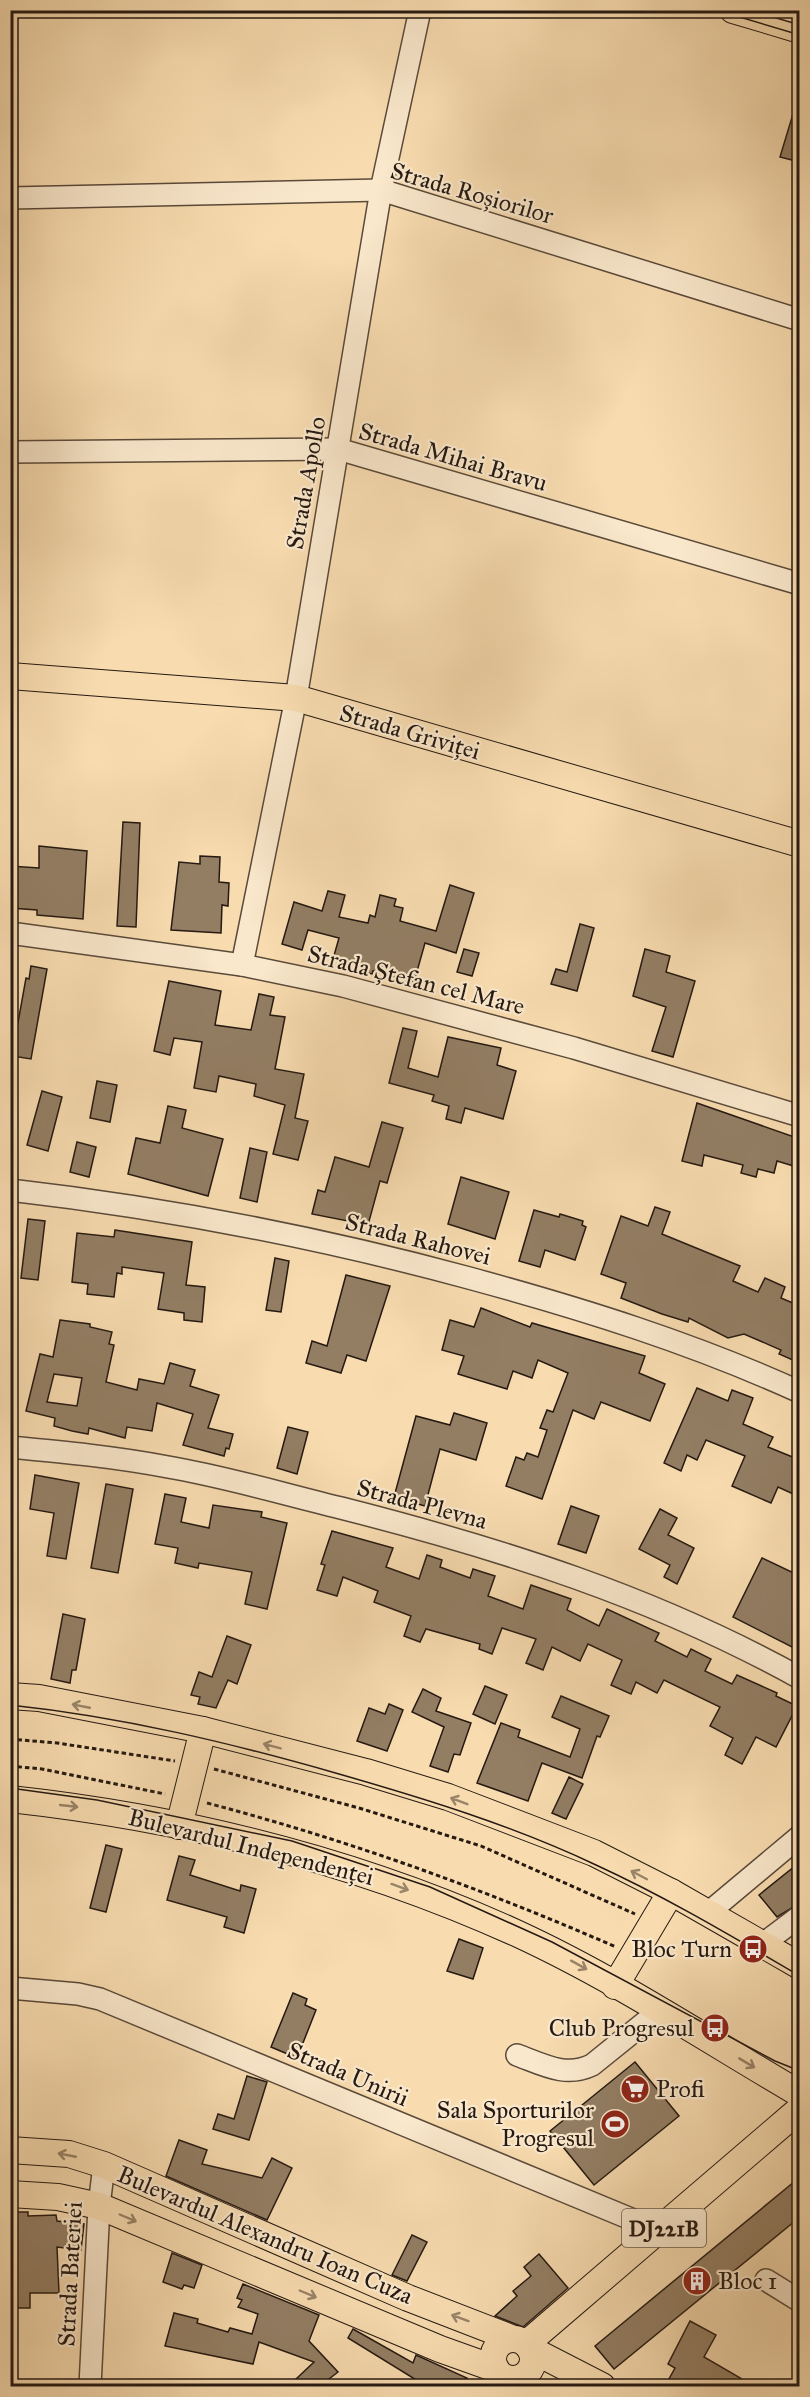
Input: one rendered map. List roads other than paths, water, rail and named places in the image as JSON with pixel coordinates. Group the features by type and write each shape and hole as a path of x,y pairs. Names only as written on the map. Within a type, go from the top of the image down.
{"main road":[{"path":"733,10 800,30"},
{"name":"Strada Griviței","path":"10,676 296,698 800,844"},
{"path":"10,1695 39,1698 203,1730 366,1772 448,1797 594,1853 671,1892 800,1966"},
{"path":"179,1826 203,1730"},
{"name":"Bulevardul Independenței","path":"10,1799 79,1807 179,1826 287,1851 386,1881 517,1934 615,1986 800,2094"},
{"path":"615,1986 671,1892"},
{"name":"DJ221B","path":"523,2344 660,2231 800,2109"},
{"name":"Bulevardul Alexandru Ioan Cuza","path":"10,2150 69,2154 104,2165 398,2293 523,2344 602,2386"},
{"name":"Bulevardul Alexandru Ioan Cuza","path":"10,2194 58,2197 99,2206 440,2349 503,2379"},
{"path":"503,2379 520,2377 530,2369 532,2356 523,2344"}],"street":[{"name":"Strada Apollo","path":"242,964 296,698 381,190 420,10"},
{"name":"Strada Roșiorilor","path":"10,198 381,190 800,320"},
{"name":"Strada Mihai Bravu","path":"10,452 338,449 800,584"},
{"name":"Strada Ștefan cel Mare","path":"10,933 242,964 392,998 585,1051 800,1116"},
{"name":"Strada Rahovei","path":"10,1190 196,1215 361,1249 610,1318 715,1356 800,1392"},
{"name":"Strada Plevna","path":"10,1447 125,1460 248,1484 510,1554 606,1587 660,1609 741,1646 800,1678"},
{"path":"708,1913 800,1836"},
{"path":"763,1944 800,1916"},
{"name":"Strada Unirii","path":"10,1988 78,1994 100,1999 660,2231"},
{"path":"517,2055 562,2071 579,2071 592,2065 659,2011"},
{"name":"Strada Bateriei","path":"90,2386 99,2206 104,2165"},
{"path":"766,2280 800,2301"}],"tram line":[{"path":"716,10 800,35"},
{"path":"749,10 800,25"},
{"path":"10,1705 94,1716 176,1732 339,1774 469,1814 565,1851 622,1877 800,1976"},
{"path":"10,1788 97,1800 292,1841 430,1887 552,1942 775,2061 800,2071"}],"place":[{"name":"Bloc Turn","path":"753,1949"},
{"name":"Club Progresul","path":"715,2028"},
{"name":"Profi","path":"635,2089"},
{"name":"Sala Sporturilor Progresul","path":"615,2124"},
{"name":"Bloc 1","path":"697,2281"}]}
